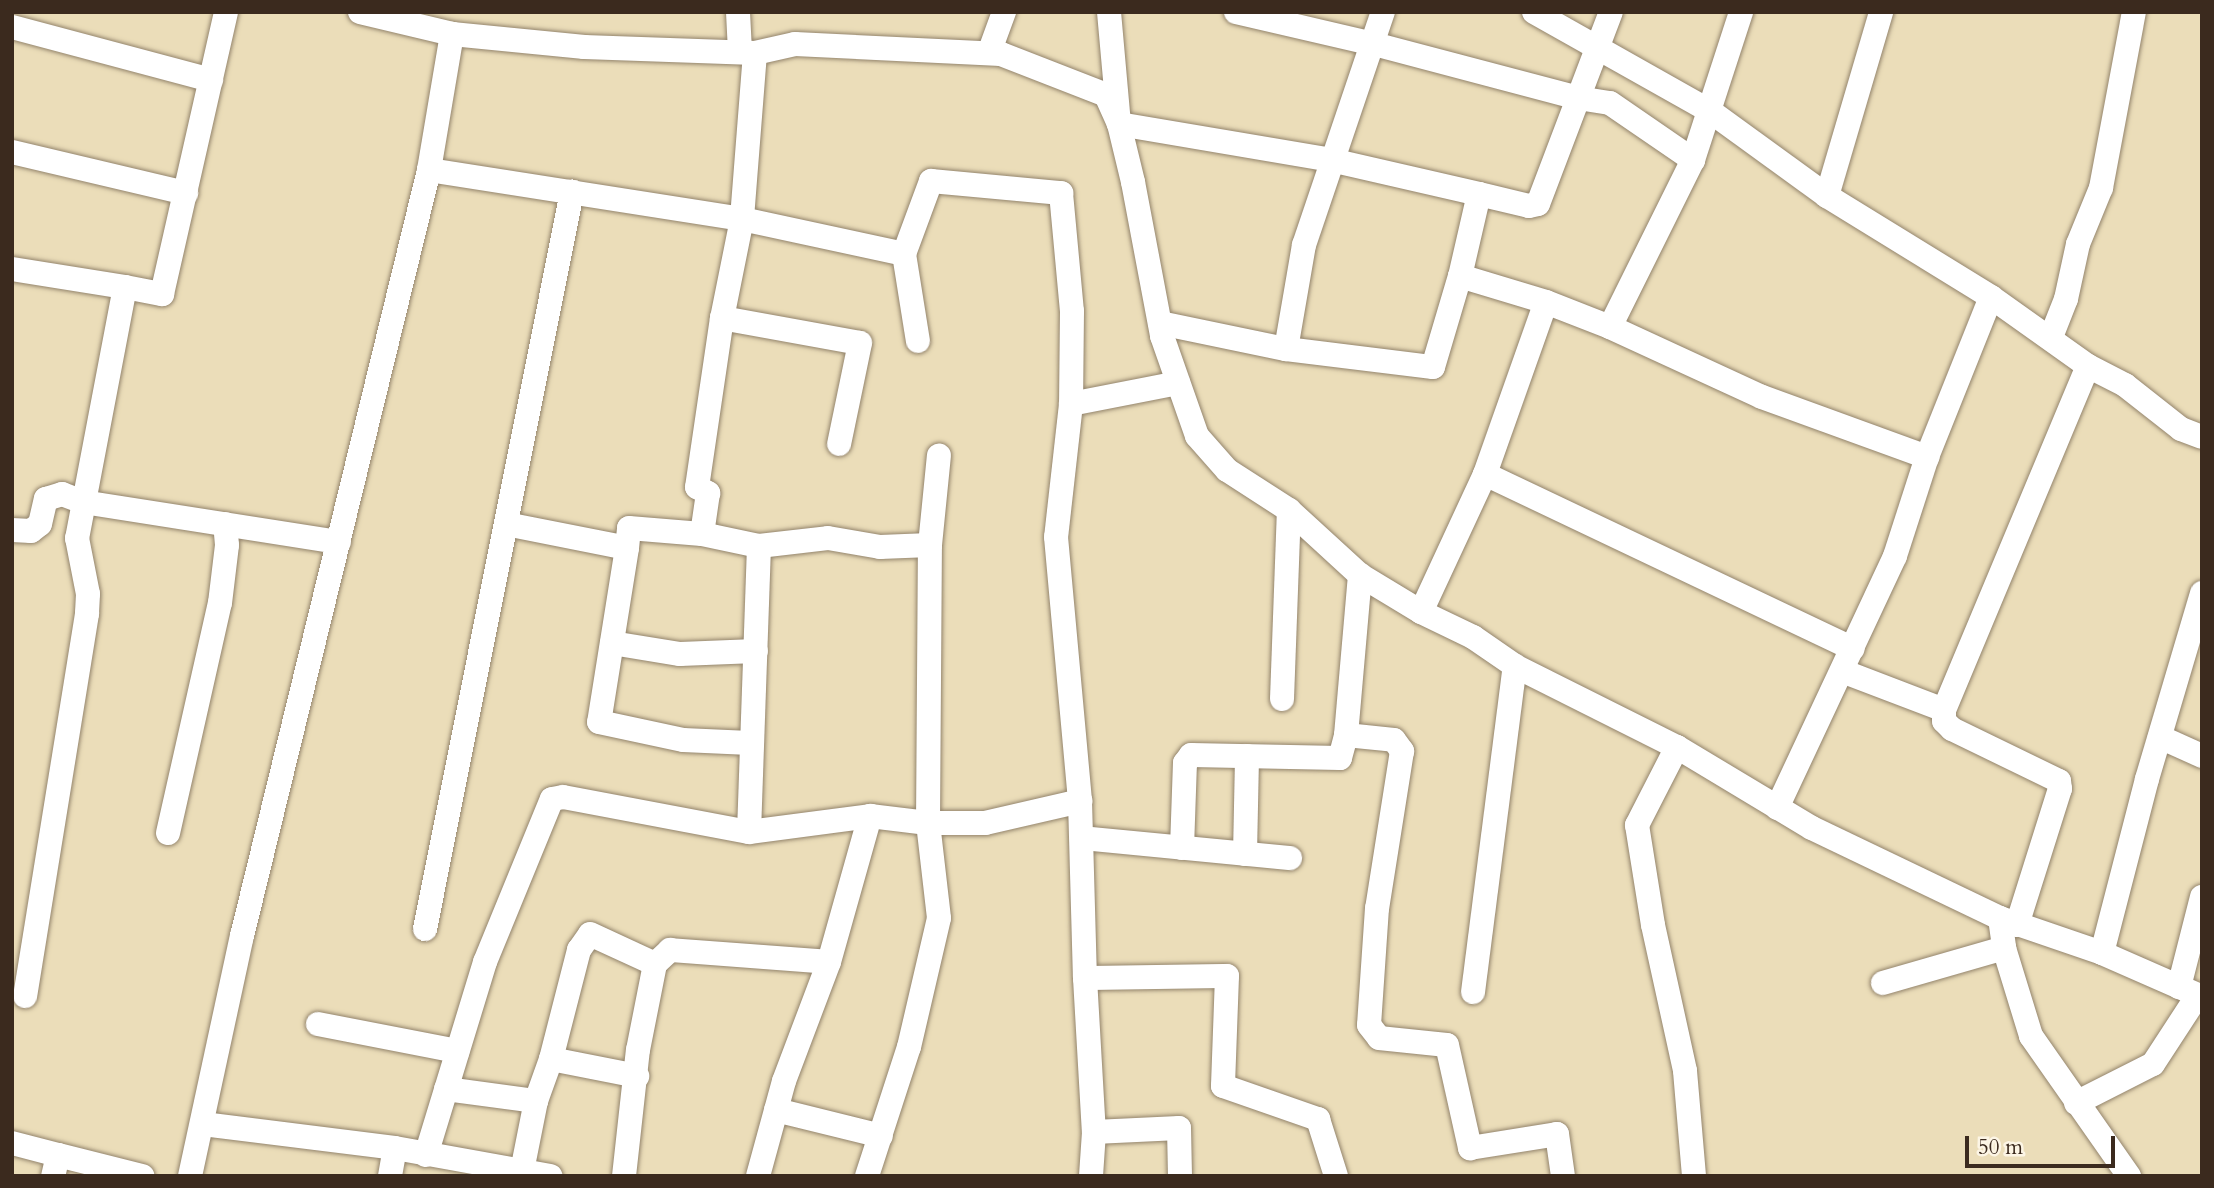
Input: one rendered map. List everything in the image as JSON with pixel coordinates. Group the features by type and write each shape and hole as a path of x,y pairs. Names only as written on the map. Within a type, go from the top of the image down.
{"street":[{"path":"12,269 162,294 226,12"},
{"path":"360,12 452,34 584,47 748,52 795,44 1001,54 1106,95 1119,124"},
{"path":"702,534 708,493 697,487 722,318 742,219 748,52 738,12"},
{"path":"986,12 989,53"},
{"path":"989,53 1004,12"},
{"path":"1109,12 1119,124 1160,323 1197,436 1227,470 1289,510 1360,575 1421,612 1473,637 1515,666 1677,747 1812,828 2009,922 2102,954 2193,993"},
{"path":"1236,12 1374,44 1578,98 1610,103 1693,160"},
{"path":"1286,349 1304,245 1383,12"},
{"path":"1534,12 1710,111 1827,196 1991,297 2051,337 2088,366 2125,385 2181,429 2202,437"},
{"path":"1119,124 1331,160 1529,206 1538,204 1611,12"},
{"path":"1610,327 1693,160 1741,12"},
{"path":"1827,196 1881,12"},
{"path":"2051,337 2066,299 2078,244 2101,188 2134,12"},
{"path":"12,27 211,80"},
{"path":"190,1176 242,936 429,170 452,34"},
{"path":"12,152 186,193"},
{"path":"429,170 742,219 904,254"},
{"path":"918,341 904,254 931,181 1061,192 1072,311 1071,404 1056,537 1080,801 1085,978 1094,1132 1091,1176"},
{"path":"425,929 572,192"},
{"path":"1160,323 1286,349 1433,367 1460,276 1479,194"},
{"path":"1460,276 1546,302 1610,327 1762,397 1927,457"},
{"path":"25,996 87,614 88,594 77,538 125,287"},
{"path":"1777,808 1895,556 1927,457 1991,297"},
{"path":"1421,612 1485,474 1546,302"},
{"path":"722,318 860,343 839,444"},
{"path":"2088,366 1944,710 1944,721 1952,729 2059,781 2060,789 2009,922 2004,948 2031,1036 2129,1176"},
{"path":"1071,404 1178,383"},
{"path":"867,1176 909,1047 939,918 928,822 930,545 939,455"},
{"path":"1485,474 1944,710"},
{"path":"12,530 31,531 40,524 46,499 62,494 83,502 339,542"},
{"path":"1282,699 1289,510"},
{"path":"168,832 220,603 227,545 225,524"},
{"path":"506,524 627,548"},
{"path":"750,743 682,740 599,722 629,528 702,534 758,546 828,538 880,547 930,545"},
{"path":"748,832 758,546"},
{"path":"1182,848 1185,763 1191,755 1340,758 1346,735 1360,575"},
{"path":"2102,954 2202,593"},
{"path":"612,643 680,654 756,651"},
{"path":"1474,992 1515,666"},
{"path":"1346,735 1394,740 1402,751 1377,908 1369,1025 1379,1038 1447,1045 1470,1148 1557,1134 1563,1176"},
{"path":"2160,737 2202,756"},
{"path":"1677,747 1637,825 1653,925 1685,1071 1694,1176"},
{"path":"1245,854 1247,755"},
{"path":"426,1155 485,962 552,799 563,797 748,832 870,816 928,822 985,823 1080,801"},
{"path":"758,1176 776,1110 829,962 870,816"},
{"path":"1082,838 1290,858"},
{"path":"2076,1103 2152,1064 2193,993 2202,897"},
{"path":"522,1174 536,1101 551,1059 579,950 590,934 654,964"},
{"path":"1883,983 2004,948"},
{"path":"624,1176 636,1076 654,964 670,950 829,962"},
{"path":"1085,978 1227,976 1223,1086 1318,1119 1336,1176"},
{"path":"318,1024 457,1051"},
{"path":"551,1059 636,1076"},
{"path":"446,1089 536,1101"},
{"path":"776,1110 881,1136"},
{"path":"203,1124 395,1148 522,1174 551,1176"},
{"path":"1094,1132 1179,1128 1181,1176"},
{"path":"12,1143 55,1165 142,1176"},
{"path":"390,1176 395,1148"}]}
